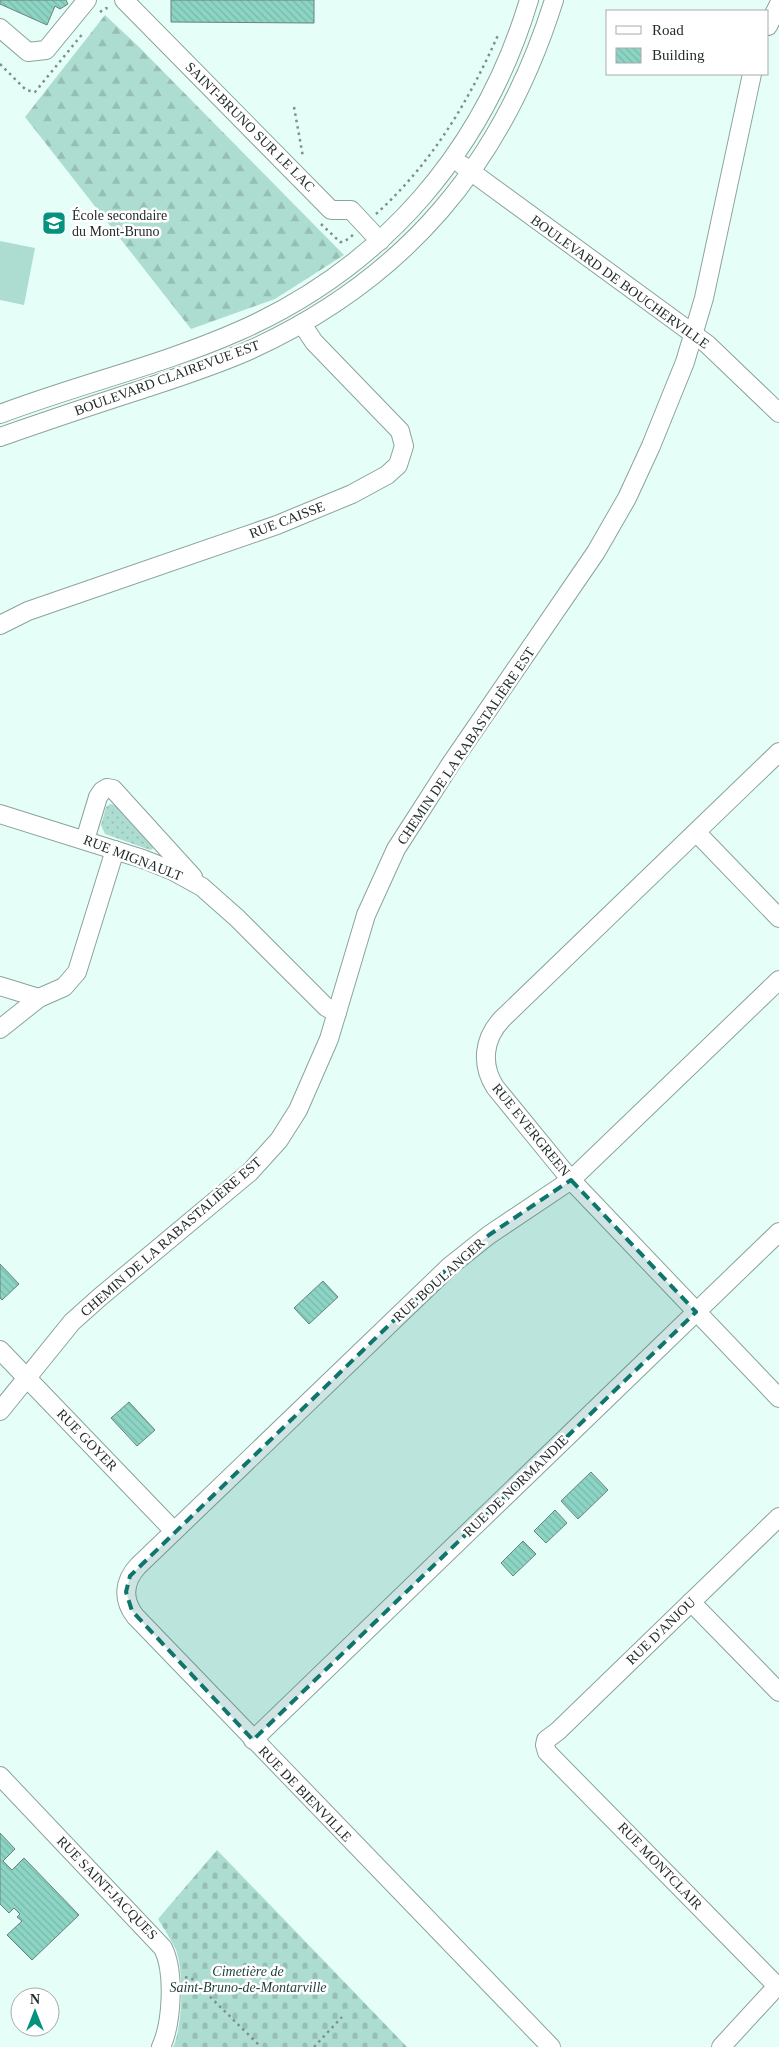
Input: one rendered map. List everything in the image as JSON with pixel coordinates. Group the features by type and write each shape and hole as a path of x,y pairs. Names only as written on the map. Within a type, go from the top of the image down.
{"street":[{"name":"BOULEVARD CLAIREVUE EST","path":"0,414 204,345 244,329 282,310 342,271 380,241 417,204 454,158 500,78 529,0"},
{"name":"BOULEVARD CLAIREVUE EST","path":"0,437 220,362 302,324 355,289 400,252 437,214 471,172 522,86 554,0"},
{"path":"769,24 779,4"},
{"path":"0,28 28,52 46,50 93,6"},
{"name":"SAINT-BRUNO SUR LE LAC","path":"118,6 307,185 324,215"},
{"name":"CHEMIN DE LA RABASTALIÈRE EST","path":"0,1411 60,1335 85,1309 240,1181 271,1150 286,1130 309,1087 337,1013 366,915 390,861 428,799 570,593 614,522 651,446 694,335 714,253 752,75"},
{"name":"BOULEVARD DE BOUCHERVILLE","path":"454,158 707,344 779,413"},
{"path":"324,215 351,210 380,241"},
{"name":"RUE CAISSE","path":"0,625 28,611 305,515 352,494 395,469 404,451 400,431 314,342 302,324"},
{"name":"RUE EVERGREEN","path":"779,752 502,1019 490,1036 486,1049 486,1062 492,1082 508,1105 571,1180 779,1398"},
{"path":"85,840 100,794 107,788 114,789 202,887"},
{"name":"RUE MIGNAULT","path":"0,814 158,864 202,887 237,918 326,1007 337,1013"},
{"path":"697,833 779,918"},
{"path":"0,1029 39,998 64,987 77,972 115,850"},
{"name":"RUE BOULANGER","path":"174,1531 450,1266 489,1234 571,1180 779,980"},
{"path":"0,986 39,998"},
{"name":"RUE DE NORMANDIE","path":"253,1740 779,1232"},
{"name":"RUE GOYER","path":"0,1350 174,1531"},
{"name":"RUE D'ANJOU","path":"545,1745 546,1740 779,1517"},
{"name":"RUE DE BIENVILLE","path":"174,1531 132,1572 126,1586 127,1602 135,1616 551,2047"},
{"path":"692,1602 779,1692"},
{"name":"RUE MONTCLAIR","path":"545,1745 547,1752 778,1985"},
{"name":"RUE SAINT-JACQUES","path":"0,1776 156,1939 167,1958 169,1974 168,2021 160,2047"},
{"path":"721,2047 778,1985"}],"path":[{"path":"93,6 106,8 118,6"},
{"path":"0,64 28,91 35,92 87,27"},
{"path":"324,215 342,243 396,196 438,146 468,95 498,34"},
{"path":"294,107 307,185"},
{"path":"169,1974 183,1976 192,1980 261,2047"},
{"path":"314,2047 342,2017"}],"highlighted area":[{"path":"571,1180 696,1312 253,1740 132,1611 126,1592 130,1576 450,1266 489,1235"}],"green space":[{"path":"105,15 138,46 344,255 275,299 191,329 25,117"},
{"path":"0,241 35,248 24,305 0,300"},
{"path":"110,804 115,805 152,844 153,849 150,850 105,834 101,825 106,807"},
{"name":"Cimetière de Saint-Bruno-de-Montarville","path":"217,1850 407,2047 173,2047 179,2026 180,2013 181,1984 179,1959 170,1938 158,1919"}],"building":[{"path":"0,0 66,0 68,4 60,9 55,6 47,25 0,4"},
{"path":"171,0 314,0 314,23 171,22"},
{"path":"0,1264 19,1284 2,1300 0,1298"},
{"path":"323,1281 338,1297 309,1324 294,1308"},
{"path":"129,1402 155,1430 137,1446 111,1418"},
{"path":"591,1472 608,1490 578,1519 561,1501"},
{"path":"555,1510 567,1523 546,1543 534,1531"},
{"path":"523,1541 536,1554 513,1576 501,1563"},
{"path":"0,1833 15,1849 3,1861 12,1870 24,1858 79,1915 32,1960 7,1935 22,1921 17,1917 20,1914 14,1908 9,1913 0,1904"}],"place":[{"name":"École secondaire du Mont-Bruno","path":"54,223"}]}
